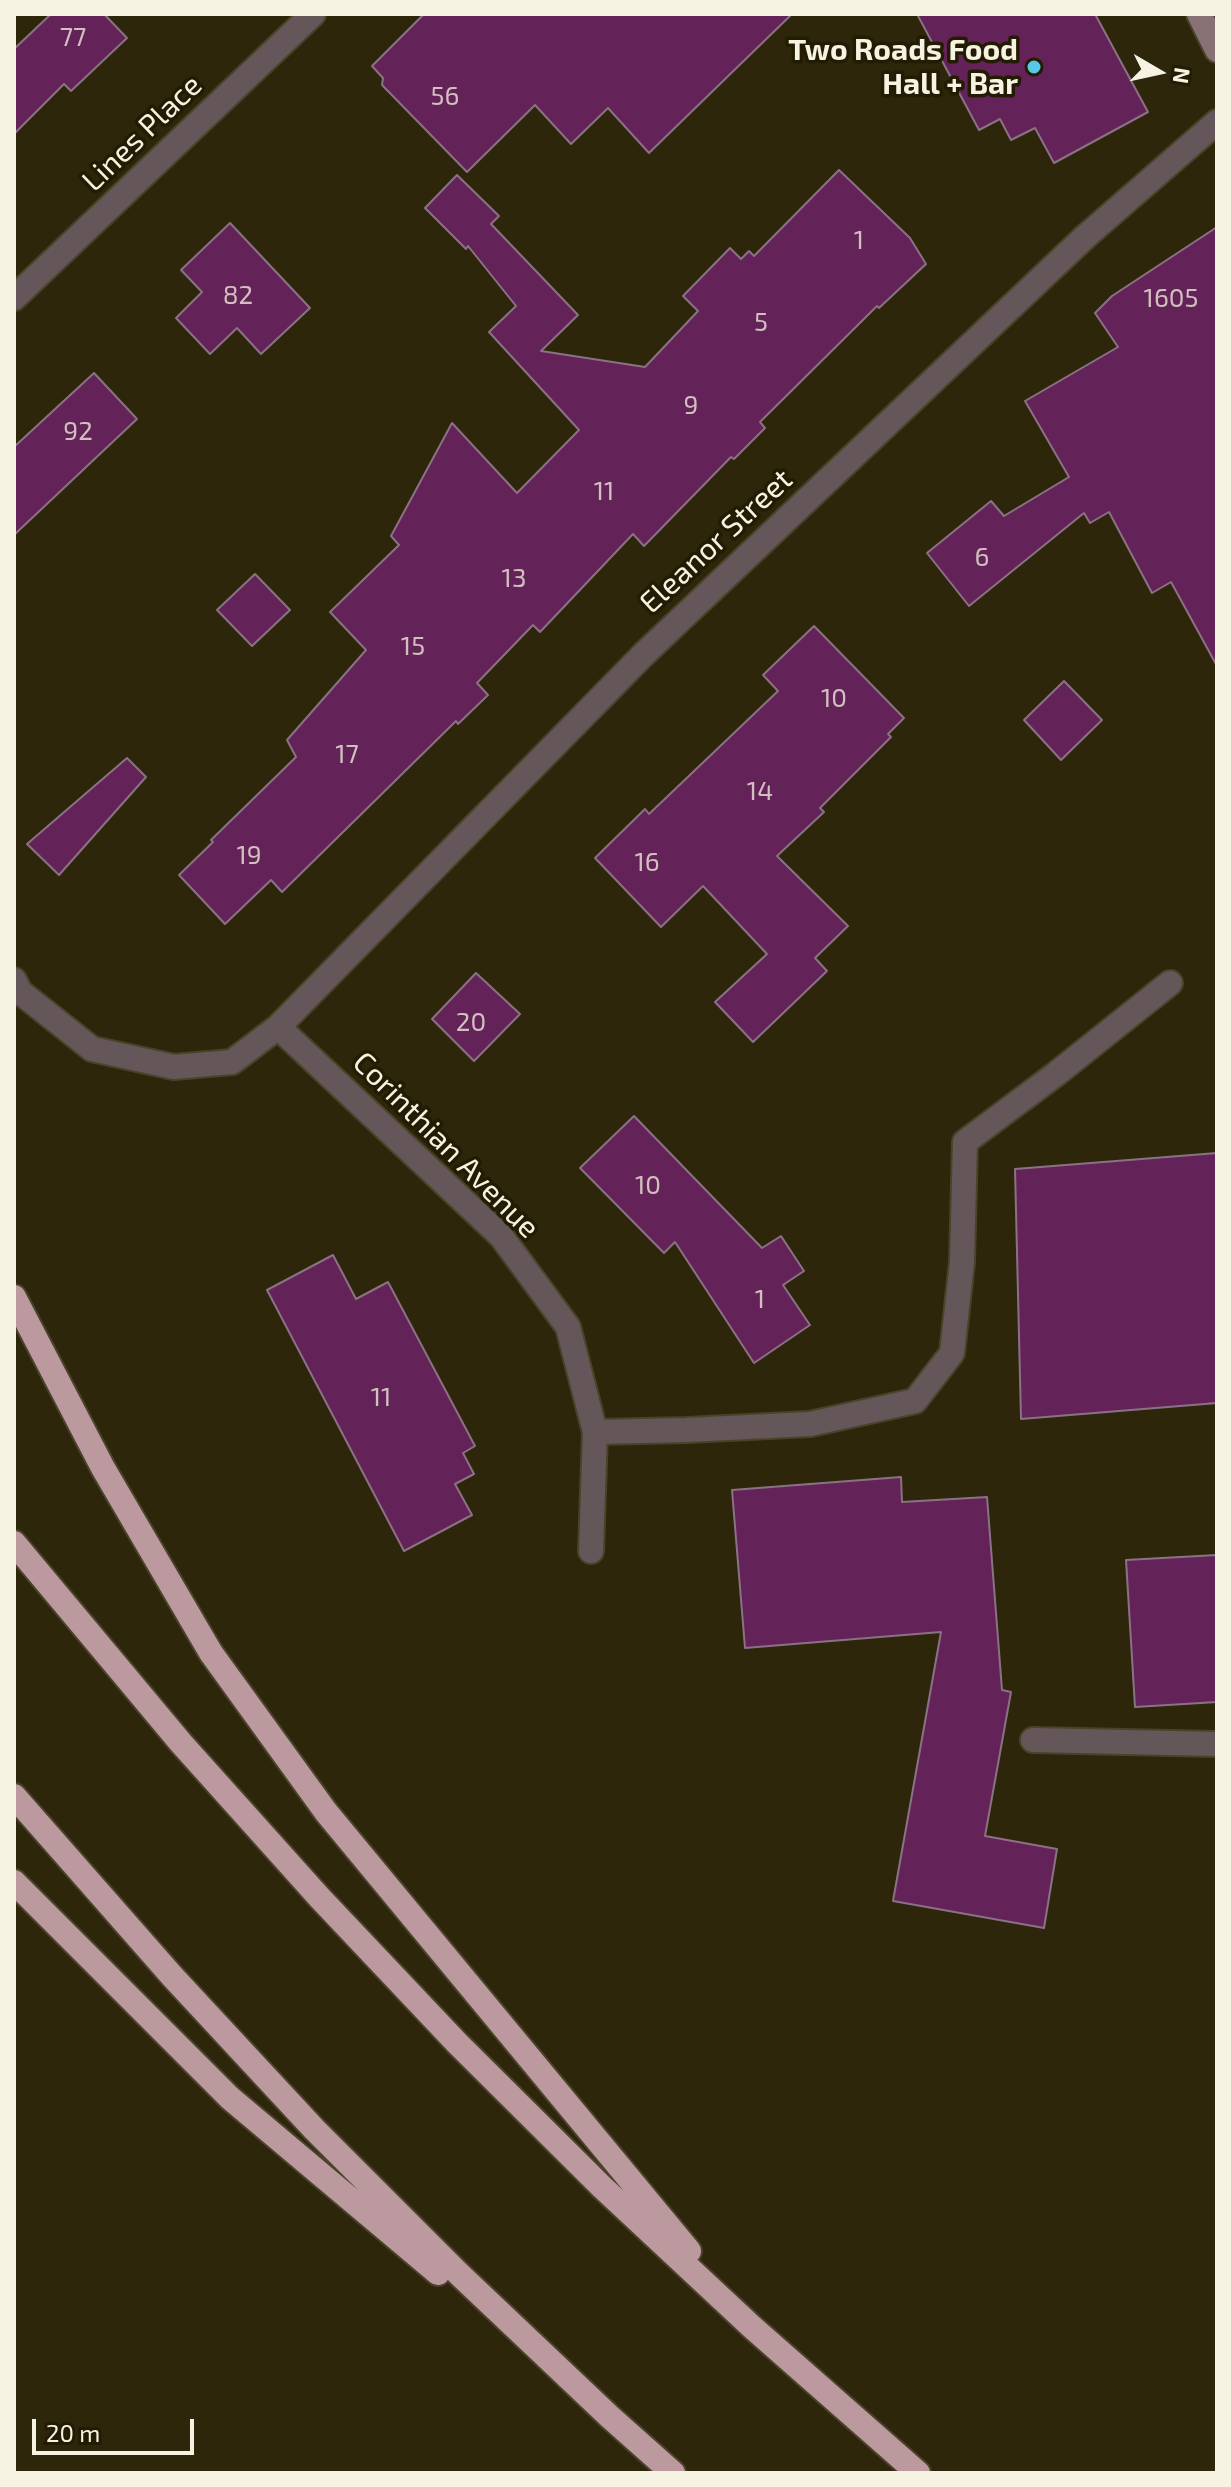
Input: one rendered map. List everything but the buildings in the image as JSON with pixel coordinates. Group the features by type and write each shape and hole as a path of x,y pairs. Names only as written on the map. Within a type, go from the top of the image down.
{"highway":[{"path":"14,1297 103,1468 219,1666 326,1812 752,2327"},
{"path":"14,1543 181,1743 319,1897 457,2043 602,2187 752,2327 918,2473"},
{"path":"14,1796 172,1976 314,2129 459,2274 610,2417"},
{"path":"14,1882 230,2098 673,2473"}],"main road":[{"path":"1199,14 1217,50"}],"street":[{"name":"Lines Place","path":"14,298 313,14"},
{"name":"Eleanor Street","path":"278,1027 644,654 1085,237 1217,122"},
{"path":"14,980 20,992 92,1049 174,1067 232,1062 278,1027"},
{"path":"595,1432 810,1424 915,1401 952,1353 962,1262 965,1142 1170,983"},
{"name":"Corinthian Avenue","path":"278,1027 501,1236 568,1327 595,1432 591,1551"},
{"path":"1033,1740 1217,1744"}],"place":[{"name":"Two Roads Food Hall + Bar","path":"1034,67"}]}
